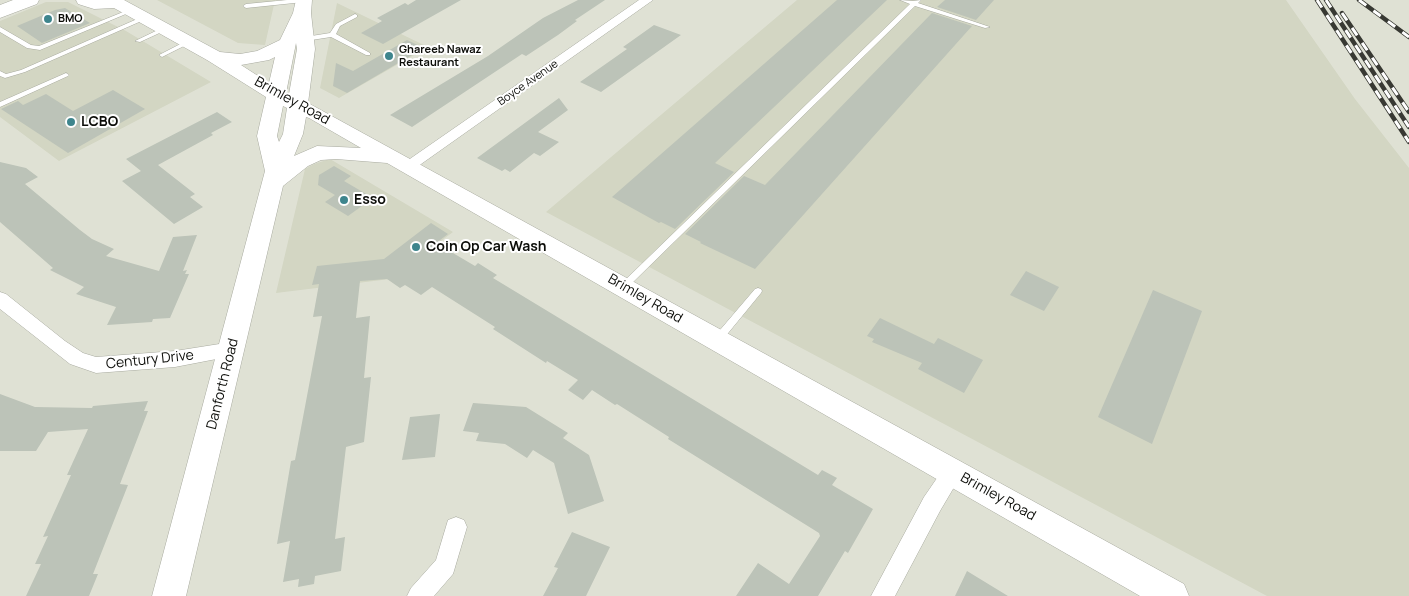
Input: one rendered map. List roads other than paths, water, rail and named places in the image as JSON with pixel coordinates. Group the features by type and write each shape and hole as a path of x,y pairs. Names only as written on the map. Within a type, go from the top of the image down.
{"main road":[{"path":"0,12 30,0"},
{"name":"Brimley Road","path":"84,0 94,4 127,8 214,56 275,95 402,162 1172,596"},
{"name":"Danforth Road","path":"169,596 275,176 294,134 306,49 303,4"},
{"name":"Danforth Road","path":"275,176 267,136 287,43 303,4"},
{"path":"214,56 240,60 262,56 287,43"},
{"path":"275,176 318,153 336,152 402,162"}],"street":[{"name":"Boyce Avenue","path":"402,162 647,0"},
{"name":"Century Drive","path":"0,299 58,346 77,358 96,365 175,358 232,349"},
{"path":"883,596 932,504 952,472"},
{"path":"419,596 445,566 456,527"}],"lane":[{"path":"903,0 916,2 987,27"},
{"path":"623,287 916,2"},
{"path":"246,6 303,4"},
{"path":"0,29 29,47 40,48 52,45 127,8"},
{"path":"0,73 5,76 23,71 127,8"},
{"path":"332,35 338,25 355,16"},
{"path":"138,41 164,29"},
{"path":"305,39 332,35 368,54"},
{"path":"162,55 188,42"},
{"path":"0,105 66,74"},
{"path":"717,340 758,291"}],"railway":[{"path":"1317,0 1409,142"},
{"path":"1326,0 1409,127"},
{"path":"1359,0 1409,37"},
{"path":"1342,13 1409,112"}],"place":[{"name":"BMO","path":"48,19"},
{"name":"Ghareeb Nawaz Restaurant","path":"389,56"},
{"name":"LCBO","path":"71,122"},
{"name":"Esso","path":"344,200"},
{"name":"Coin Op Car Wash","path":"416,247"}]}
